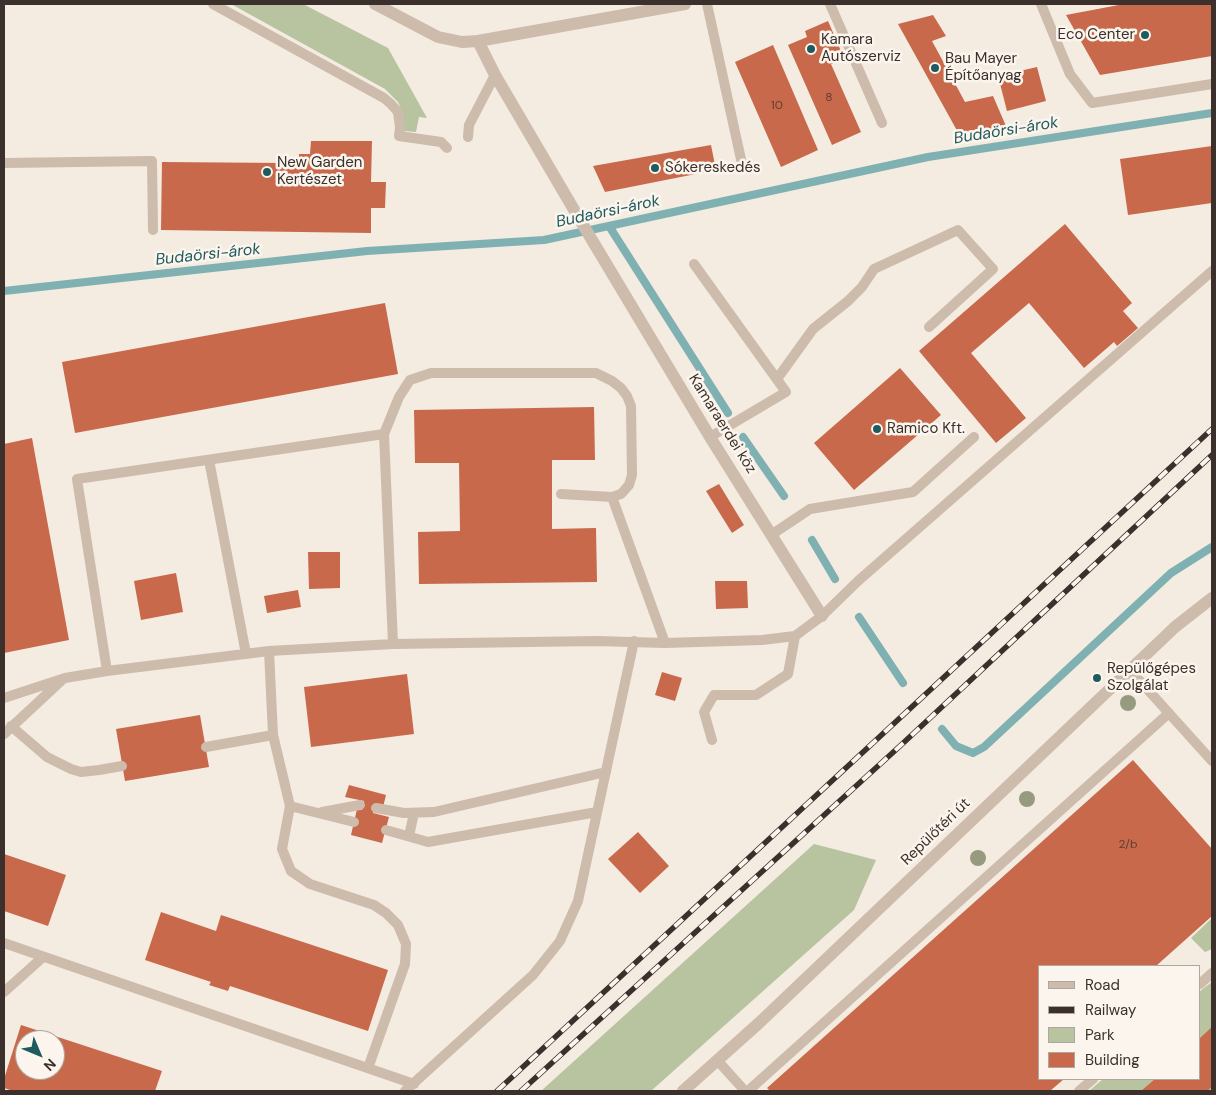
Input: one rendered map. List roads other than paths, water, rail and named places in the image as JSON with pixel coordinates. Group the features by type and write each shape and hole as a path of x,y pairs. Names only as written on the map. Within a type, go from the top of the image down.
{"street":[{"path":"376,4 438,37 462,42 478,41 686,4"},
{"path":"478,41 495,75"},
{"name":"Kamaraerdei köz","path":"495,75 710,438 822,616"},
{"name":"Repülőtéri út","path":"683,1091 759,1023 1175,627 1212,598"}],"lane":[{"path":"213,4 384,98 398,112 399,136 442,142 448,148"},
{"path":"707,4 742,164"},
{"path":"830,4 882,123"},
{"path":"1041,4 1070,74 1092,103 1212,84"},
{"path":"468,137 469,125 495,75"},
{"path":"4,163 152,161 153,230"},
{"path":"777,379 813,330 848,301 862,287 874,269 958,230 993,269 929,327"},
{"path":"694,264 786,392 710,438"},
{"path":"4,698 65,678 269,651 393,644 634,641 665,643 762,640 795,636 822,616 858,581 1212,270"},
{"path":"393,644 384,434 399,397 410,380 431,372 596,373 612,381 621,388 631,406 632,476 629,485 621,494 612,497 561,494"},
{"path":"107,671 77,479 384,434"},
{"path":"771,535 810,509 913,492 974,437"},
{"path":"209,460 246,654"},
{"path":"612,497 665,643"},
{"path":"712,740 704,712 714,695 756,695 788,674 795,636"},
{"path":"405,1091 532,975 560,941 578,901 634,641"},
{"path":"269,651 273,735 290,806 282,849 291,872 310,884 374,906 386,913 398,925 406,944 405,964 368,1068"},
{"path":"1130,670 1212,761"},
{"path":"65,678 8,730 47,757 71,769 81,772 122,766"},
{"path":"717,1060 747,1091 1169,713"},
{"path":"206,747 273,735"},
{"path":"376,808 414,814 434,812 606,772"},
{"path":"318,813 360,805"},
{"path":"290,806 354,822"},
{"path":"386,830 428,842 597,812"},
{"path":"409,836 414,814"},
{"path":"4,943 414,1084"},
{"path":"4,992 43,957"},
{"path":"1201,983 1212,973"},
{"path":"1079,1091 1092,1080"}],"waterway":[{"name":"Budaörsi-árok","path":"4,291 367,251 544,240 928,157 1212,113"},
{"path":"609,226 728,413"},
{"path":"743,437 784,496"},
{"path":"812,540 835,579"},
{"path":"942,729 956,746 973,753 984,747 1171,573 1212,547"},
{"path":"859,617 903,683"}],"railway":[{"path":"497,1091 1212,429"},
{"path":"521,1091 900,746 1212,455"}],"place":[{"name":"Eco Center","path":"1145,35"},
{"name":"Kamara Autószerviz","path":"811,49"},
{"name":"Bau Mayer Építőanyag","path":"935,68"},
{"name":"Sókereskedés","path":"655,168"},
{"name":"New Garden Kertészet","path":"267,172"},
{"name":"Ramico Kft.","path":"877,429"},
{"name":"Repülőgépes Szolgálat","path":"1097,678"}]}
